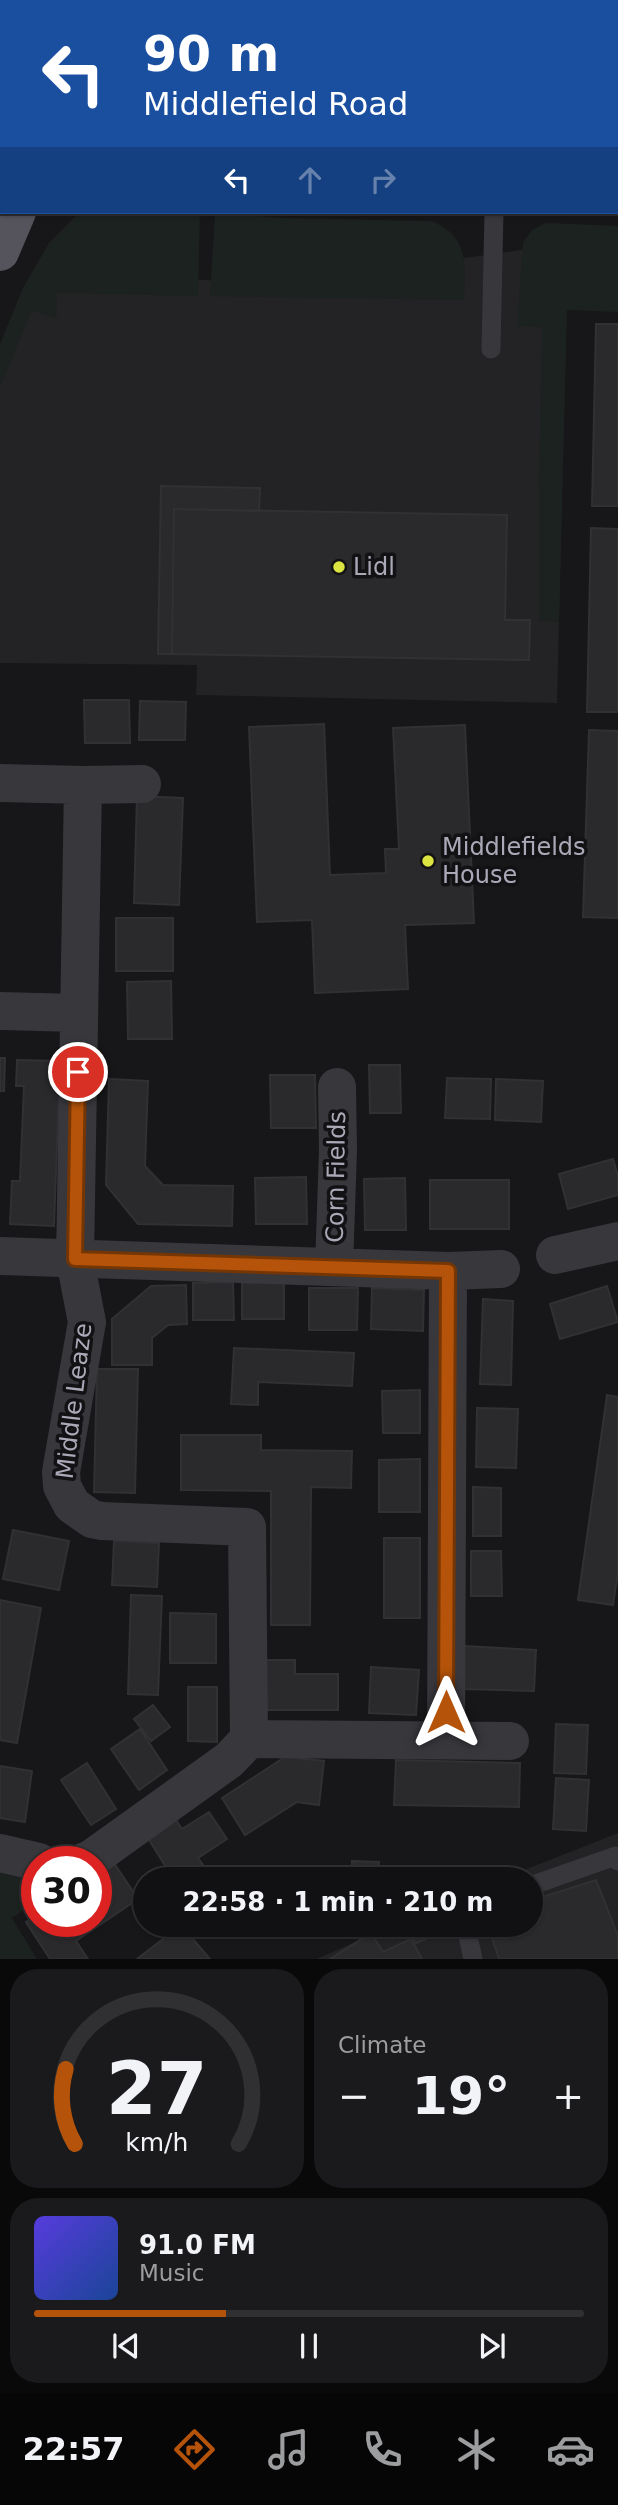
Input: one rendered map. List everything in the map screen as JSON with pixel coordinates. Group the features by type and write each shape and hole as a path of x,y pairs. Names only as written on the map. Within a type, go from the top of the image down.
{"main road":[{"path":"8,235 34,214"}],"street":[{"path":"0,783 142,783"},
{"name":"Middle Leaze","path":"83,785 75,1259 87,1322 61,1472 66,1496 80,1513 103,1521 247,1527 249,1739"},
{"path":"0,1011 78,1013"},
{"name":"Corn Fields","path":"334,1267 337,1087"},
{"path":"555,1255 618,1241"},
{"path":"0,1256 448,1271 501,1269"},
{"path":"446,1739 448,1271"},
{"path":"109,1846 229,1760 249,1739 510,1741"},
{"path":"0,1853 21,1858"}],"lane":[{"path":"491,349 494,214"},
{"path":"543,1882 617,1856 618,1861"},
{"path":"468,1937 473,1959"}],"shaded area":[{"path":"78,214 200,214 198,296 57,293 56,319 32,310 0,387 0,344 24,286 49,243"},
{"path":"215,214 431,221 452,234 459,243 464,263 464,300 210,296"},
{"path":"546,223 618,226 618,312 567,310 559,622 539,621 542,327 517,326 523,242 532,230"},
{"path":"521,250 568,254 557,703 196,695 197,665 0,663 0,344 24,286 125,275 236,282 309,280"},
{"path":"618,1833 618,1959 316,1959 367,1937 543,1937 543,1867 532,1867"},
{"path":"0,1868 21,1873 21,1912 12,1918 21,1937 37,1959 0,1959"}],"building":[{"path":"596,324 618,324 618,506 592,506"},
{"path":"161,486 260,488 259,511 174,509 172,654 158,654"},
{"name":"Lidl","path":"174,509 507,515 505,620 530,620 529,660 172,654"},
{"path":"591,528 618,529 618,712 587,712"},
{"path":"84,700 129,700 130,743 85,743"},
{"path":"140,701 186,702 185,740 139,740"},
{"name":"Middlefields House","path":"324,724 330,875 386,873 385,849 399,849 393,728 465,725 474,923 405,925 408,989 315,993 312,920 257,922 249,727"},
{"path":"589,730 618,731 618,918 583,917"},
{"path":"137,796 183,798 179,905 134,903"},
{"path":"116,918 173,918 173,971 116,971"},
{"path":"171,981 172,1039 128,1039 127,982"},
{"path":"0,1058 5,1058 4,1091 0,1091"},
{"path":"17,1060 60,1061 54,1226 10,1224 12,1181 20,1181 24,1086 16,1086"},
{"path":"369,1065 400,1065 401,1113 370,1113"},
{"path":"270,1075 315,1075 316,1128 271,1128"},
{"path":"447,1078 491,1079 490,1119 445,1118"},
{"path":"109,1079 148,1081 145,1166 163,1185 233,1186 232,1226 138,1224 106,1185"},
{"path":"496,1079 543,1081 541,1122 495,1120"},
{"path":"613,1159 618,1176 618,1195 568,1209 559,1174"},
{"path":"306,1177 307,1224 256,1224 255,1178"},
{"path":"405,1178 406,1230 365,1230 364,1179"},
{"path":"430,1180 509,1180 509,1229 430,1229"},
{"path":"233,1282 234,1320 193,1320 193,1283"},
{"path":"284,1282 284,1319 242,1319 242,1283"},
{"path":"186,1285 187,1324 168,1325 152,1338 152,1365 112,1365 112,1319 151,1286"},
{"path":"607,1286 618,1322 560,1339 550,1304"},
{"path":"309,1288 358,1288 357,1330 309,1330"},
{"path":"372,1288 424,1290 423,1331 371,1329"},
{"path":"483,1299 513,1301 511,1385 480,1384"},
{"path":"234,1348 354,1353 352,1386 258,1382 258,1405 231,1404"},
{"path":"97,1369 138,1369 135,1493 94,1492"},
{"path":"420,1390 420,1433 383,1433 382,1391"},
{"path":"607,1395 618,1397 618,1572 613,1605 578,1600"},
{"path":"477,1408 518,1409 516,1468 476,1467"},
{"path":"181,1435 261,1435 261,1450 352,1451 351,1488 311,1487 310,1625 271,1625 271,1491 181,1490"},
{"path":"420,1459 420,1512 379,1512 379,1460"},
{"path":"473,1487 501,1488 501,1536 473,1536"},
{"path":"13,1530 69,1541 59,1590 3,1579"},
{"path":"384,1538 420,1538 420,1618 384,1618"},
{"path":"114,1541 159,1543 157,1587 112,1585"},
{"path":"471,1551 501,1551 502,1596 471,1596"},
{"path":"131,1595 162,1596 158,1695 128,1694"},
{"path":"0,1600 41,1608 17,1743 0,1740"},
{"path":"170,1613 216,1614 216,1663 170,1663"},
{"path":"464,1646 536,1650 534,1691 462,1689"},
{"path":"266,1660 295,1660 295,1674 338,1674 338,1710 267,1710"},
{"path":"371,1667 419,1670 416,1715 369,1713"},
{"path":"188,1687 217,1687 217,1742 188,1741"},
{"path":"153,1705 170,1727 151,1741 134,1719"},
{"path":"556,1724 588,1725 586,1774 554,1773"},
{"path":"140,1729 167,1770 139,1790 111,1749"},
{"path":"285,1757 324,1761 319,1805 297,1802 245,1835 222,1798"},
{"path":"396,1760 520,1763 519,1807 394,1805"},
{"path":"87,1763 116,1809 91,1825 61,1780"},
{"path":"0,1766 32,1771 25,1822 0,1818"},
{"path":"556,1778 589,1780 586,1831 553,1829"},
{"path":"209,1812 227,1839 198,1858 203,1865 200,1867 166,1867 146,1835 174,1817 182,1829"},
{"path":"352,1861 379,1862 379,1867 352,1867"},
{"path":"114,1863 133,1892 133,1902 112,1917"},
{"path":"596,1880 618,1936 618,1959 499,1959 492,1937 543,1937 543,1897"},
{"path":"36,1937 82,1937 76,1941 88,1959 50,1959"},
{"path":"165,1937 191,1937 210,1959 137,1959"},
{"path":"365,1937 374,1937 383,1952 411,1939 422,1959 330,1959"},
{"path":"412,1937 431,1937 416,1943"}],"place":[{"name":"Lidl","path":"339,567"},
{"name":"Middlefields House","path":"428,861"}],"route":[{"path":"78,1072 75,1259 448,1271 446,1712"}]}
